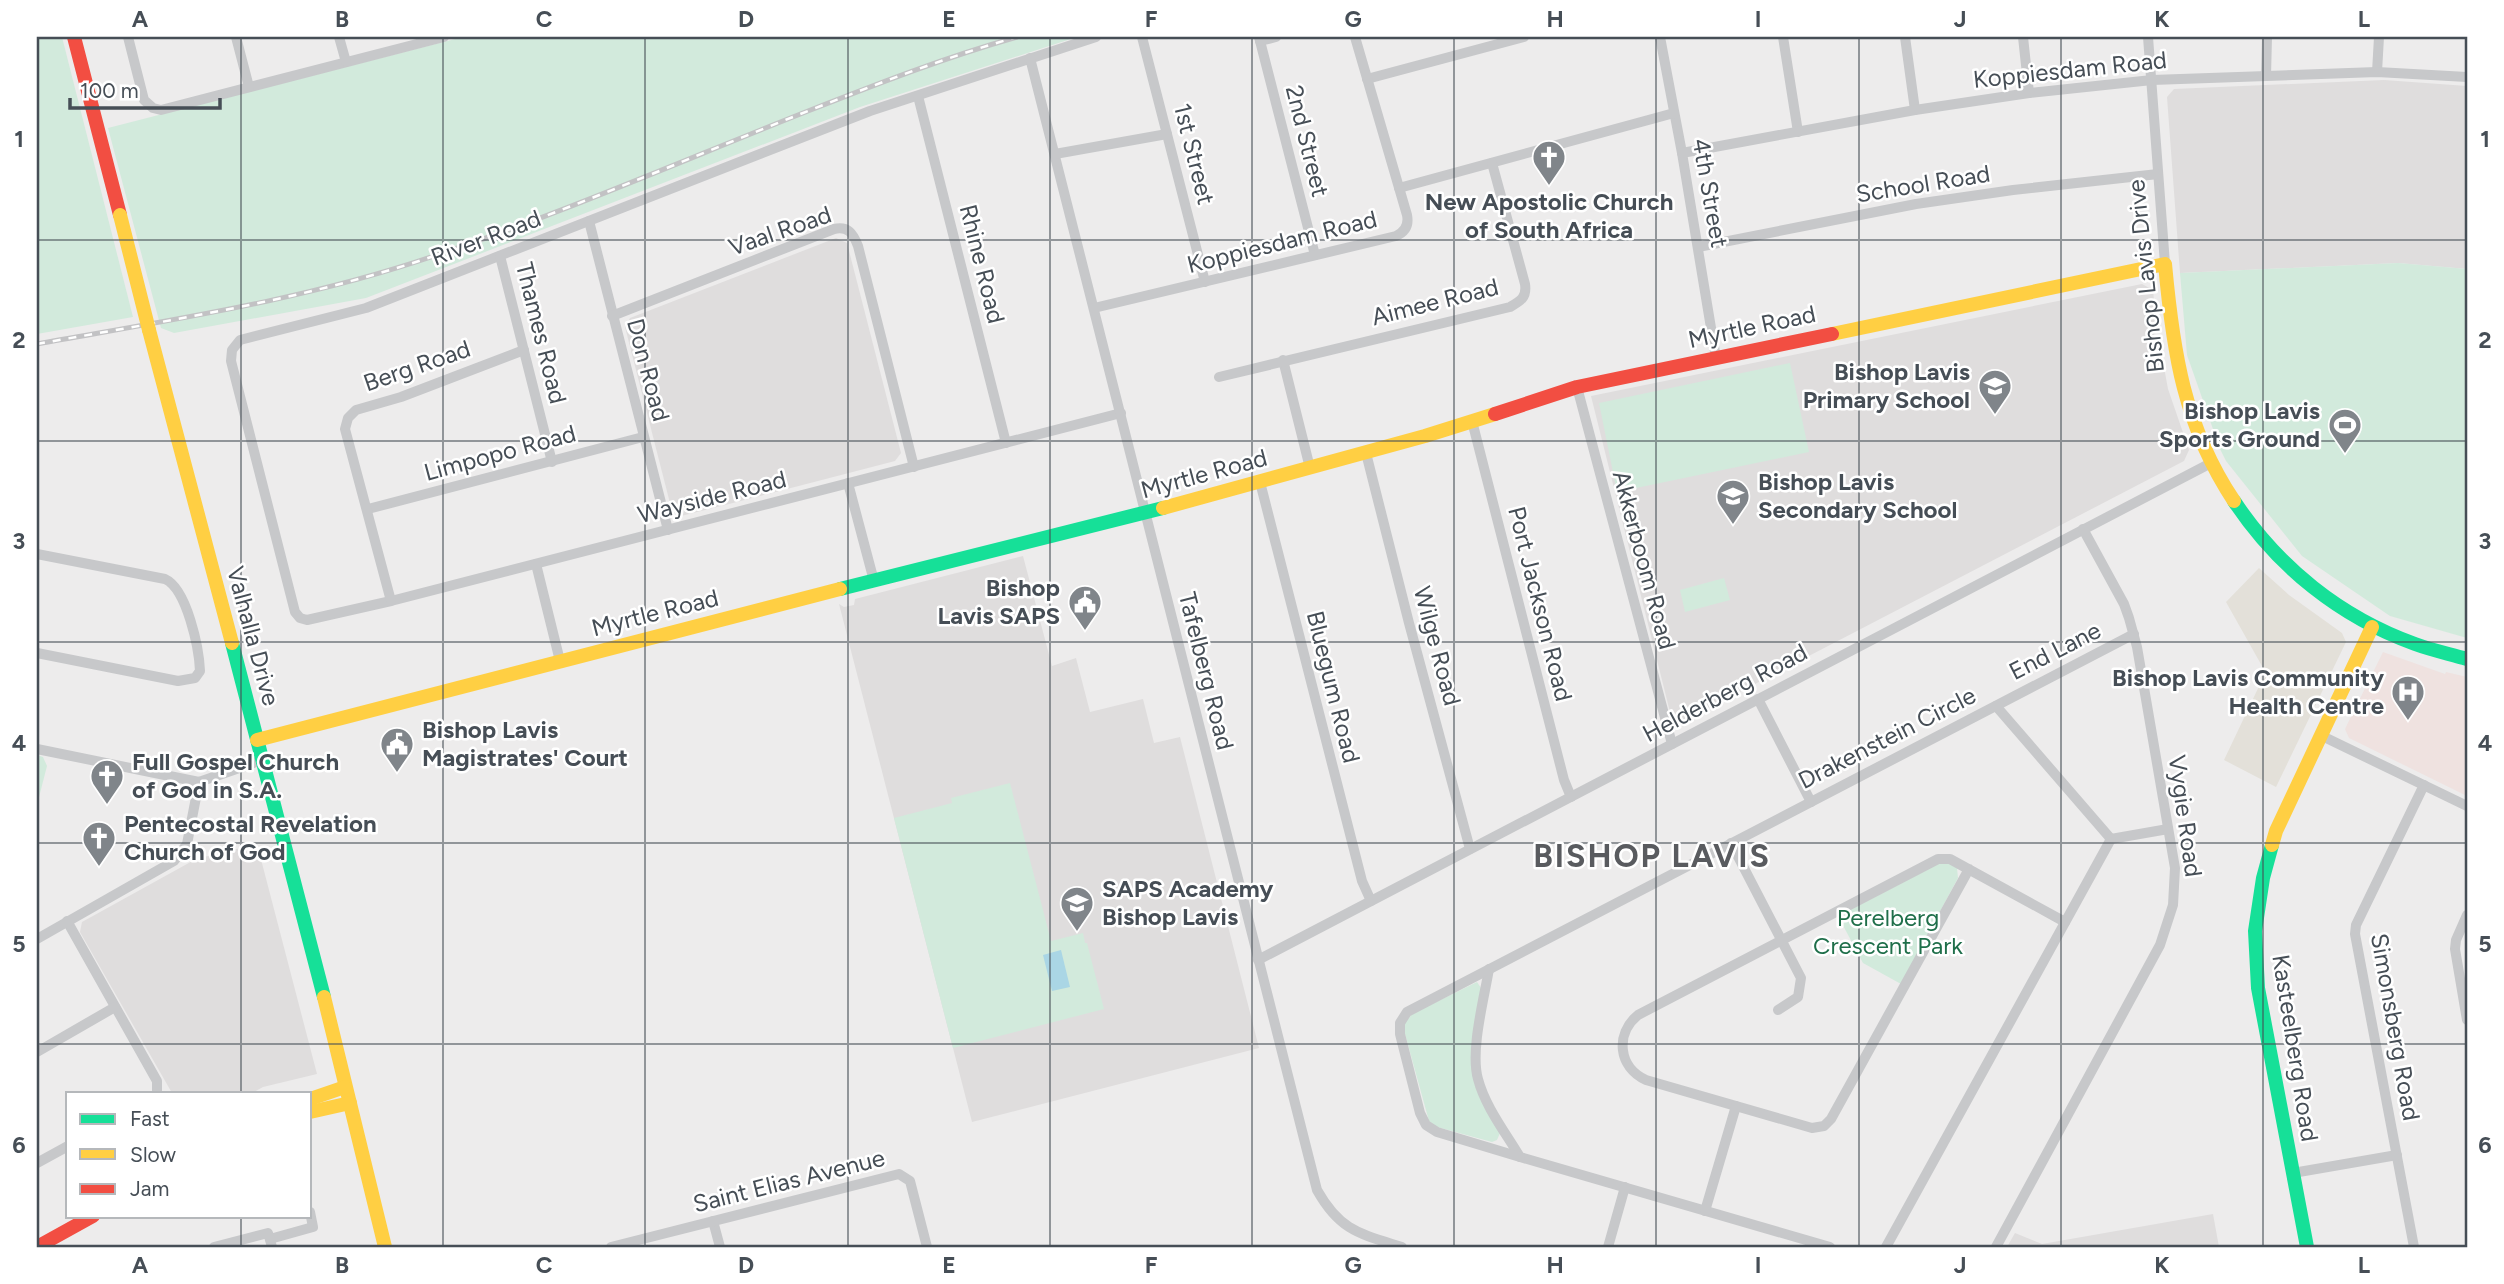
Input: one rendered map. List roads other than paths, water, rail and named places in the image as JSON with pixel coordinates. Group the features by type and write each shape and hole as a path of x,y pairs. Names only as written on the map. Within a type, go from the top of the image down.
{"street":[{"name":"Valhalla Drive","path":"74,37 298,891 385,1247"},
{"path":"128,37 143,96 149,106 157,109 443,37"},
{"path":"236,37 249,87"},
{"path":"339,37 346,62"},
{"name":"River Road","path":"313,620 300,618 295,612 231,361 234,346 245,338 366,308 870,111 1096,37"},
{"name":"1st Street","path":"1142,37 1205,282"},
{"path":"1259,39 1276,37"},
{"path":"1355,37 1399,188"},
{"path":"1367,79 1524,37"},
{"name":"4th Street","path":"1660,37 1716,358"},
{"path":"1783,37 1798,132"},
{"path":"1905,37 1915,110"},
{"path":"2023,37 2029,93"},
{"name":"Bishop Lavis Drive","path":"2148,37 2165,264 2181,384 2211,463 2242,517 2295,575 2334,604 2372,627 2438,653 2467,659"},
{"path":"2266,76 2267,37"},
{"path":"2377,72 2379,37"},
{"name":"2nd Street","path":"1259,39 1315,255"},
{"name":"Tafelberg Road","path":"1030,58 1317,1190 1332,1212 1354,1231 1402,1247"},
{"name":"Koppiesdam Road","path":"1682,153 1915,110 2029,93 2152,80 2377,72 2467,77"},
{"name":"Rhine Road","path":"918,96 1006,443"},
{"name":"Koppiesdam Road","path":"1094,308 1401,234 1408,219 1399,188 1674,113"},
{"path":"1055,154 1167,134"},
{"name":"Aimee Road","path":"1219,377 1510,307 1519,302 1525,296 1525,284 1492,163"},
{"name":"School Road","path":"1698,247 1916,204 2158,174"},
{"name":"Don Road","path":"589,221 668,530"},
{"name":"Vaal Road","path":"612,316 824,232 847,229 858,246 914,467"},
{"name":"Thames Road","path":"500,256 552,461"},
{"name":"Myrtle Road","path":"257,740 1146,513 1366,453 1577,387 2165,264"},
{"name":"Berg Road","path":"391,601 345,429 351,413 524,350"},
{"path":"1283,360 1310,468"},
{"name":"Akkerboom Road","path":"1577,387 1672,744"},
{"name":"Wayside Road","path":"313,620 1121,413"},
{"name":"Port Jackson Road","path":"1472,421 1564,780 1571,797"},
{"name":"Limpopo Road","path":"368,509 643,437"},
{"name":"Wilge Road","path":"1366,453 1470,849"},
{"name":"Helderberg Road","path":"1258,960 2211,463"},
{"name":"Bluegum Road","path":"1260,482 1362,881 1371,901"},
{"path":"848,484 874,581"},
{"name":"Vygie Road","path":"1996,1247 2160,945 2173,905 2175,868 2134,634 2124,604 2084,529"},
{"path":"37,554 172,582 181,596 200,671 195,678 178,681 37,653"},
{"path":"536,564 559,661"},
{"name":"Kasteelberg Road","path":"2306,1247 2258,988 2255,931 2263,878 2276,831 2372,627"},
{"name":"End Lane","path":"1996,706 2134,634"},
{"path":"1758,699 1811,802"},
{"name":"Drakenstein Circle","path":"1830,1247 1437,1132 1426,1125 1420,1113 1400,1034 1400,1023 1407,1012 1996,706 2111,839"},
{"path":"2320,735 2467,806"},
{"path":"37,749 199,782 262,760"},
{"path":"37,939 174,860 187,844 199,782"},
{"name":"Simonsberg Road","path":"2414,1247 2354,934 2424,785"},
{"path":"1886,1247 2111,839 2168,829"},
{"path":"1731,843 1802,983 1798,997 1779,1010"},
{"path":"1969,869 1828,1123 1812,1128 1639,1077 1629,1067 1623,1055 1624,1032 1638,1015 1938,859 1950,859 1969,869 2065,922"},
{"path":"2467,915 2455,949 2467,1020"},
{"path":"67,921 157,1082 157,1092"},
{"path":"1489,969 1476,1055 1476,1072 1482,1092 1520,1157"},
{"path":"37,1052 115,1007"},
{"path":"312,1098 345,1087"},
{"path":"312,1112 349,1103"},
{"path":"1705,1211 1736,1106"},
{"path":"37,1163 66,1147"},
{"path":"2293,1174 2397,1155"},
{"name":"Saint Elias Avenue","path":"611,1247 899,1174 910,1181 927,1247"},
{"path":"1608,1247 1625,1187"},
{"path":"37,1247 89,1218"},
{"path":"214,1247 268,1233 271,1243 313,1227 311,1218"},
{"path":"713,1221 720,1247"}],"water":[{"path":"1061,950 1070,987 1052,991 1043,955"}],"railway":[{"path":"37,344 287,297 434,256 528,223 886,81 1017,37"}],"place":[{"name":"New Apostolic Church of South Africa","path":"1549,187"},
{"name":"Bishop Lavis Primary School","path":"1995,416"},
{"name":"Bishop Lavis Sports Ground","path":"2345,455"},
{"name":"Bishop Lavis Secondary School","path":"1733,526"},
{"name":"Bishop Lavis SAPS","path":"1085,632"},
{"name":"Bishop Lavis Community Health Centre","path":"2408,722"},
{"name":"Bishop Lavis Magistrates' Court","path":"397,774"},
{"name":"Full Gospel Church of God in S.A.","path":"107,806"},
{"name":"Pentecostal Revelation Church of God","path":"99,868"},
{"name":"SAPS Academy Bishop Lavis","path":"1077,933"}],"district":[{"name":"BISHOP LAVIS","path":"1652,856"}],"park label":[{"name":"Perelberg Crescent Park","path":"1888,932"}]}
